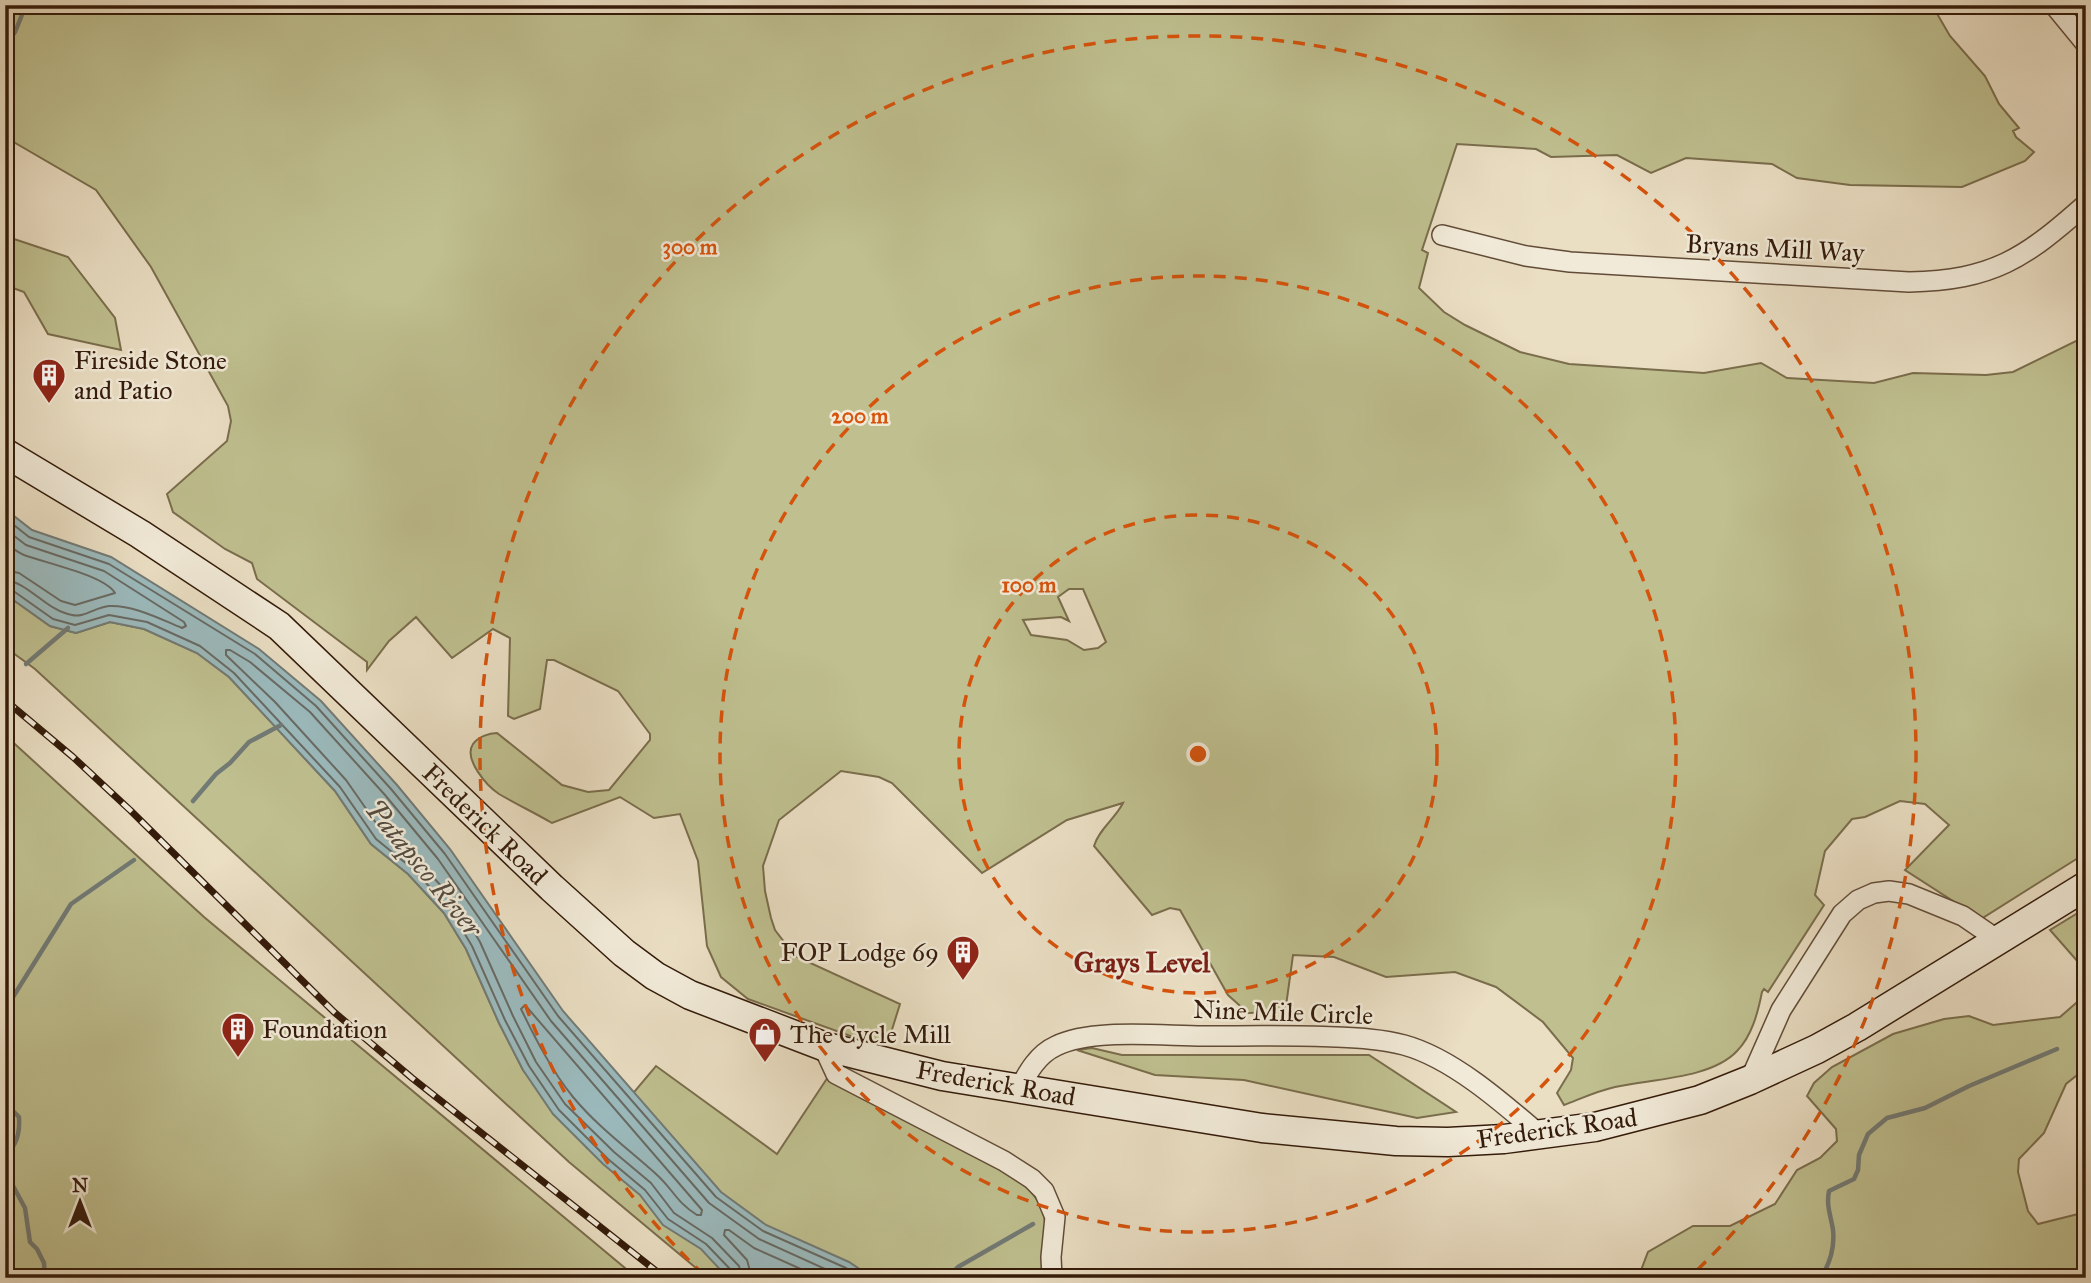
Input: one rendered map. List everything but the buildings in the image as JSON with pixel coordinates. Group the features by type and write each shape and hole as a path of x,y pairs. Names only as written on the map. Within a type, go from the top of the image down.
{"main road":[{"name":"Frederick Road","path":"5,453 150,541 279,626 552,888 624,953 655,976 701,1000 823,1046 942,1076 1262,1128 1350,1138 1448,1142 1539,1135 1595,1127 1700,1100 1750,1080 1857,1027 2086,886"}],"street":[{"path":"2053,5 2086,44"},
{"name":"Bryans Mill Way","path":"1442,235 1526,256 1570,262 1909,282 1940,281 1975,275 2023,255 2046,240 2086,204"},
{"path":"1750,1080 1781,1010 1842,914 1858,900 1874,893 1909,894 1962,916 1998,940"},
{"name":"Nine Mile Circle","path":"1019,1089 1028,1070 1043,1054 1056,1046 1091,1037 1300,1036 1369,1039 1405,1045 1465,1075 1497,1097 1539,1135"},
{"path":"823,1046 836,1074 979,1149 1032,1179 1044,1191 1055,1217 1052,1278"}],"green space":[{"path":"5,5 1932,5 1950,36 1985,76 1999,104 2019,128 2013,131 2016,137 2034,152 2025,161 1962,187 1850,185 1797,178 1772,164 1686,158 1651,173 1617,155 1551,157 1536,149 1457,144 1422,250 1428,253 1419,288 1444,312 1465,325 1520,352 1569,364 1704,373 1761,363 1787,378 1874,383 1913,373 1986,375 2013,372 2086,336 2086,853 1981,919 1905,870 1949,825 1925,804 1900,801 1865,817 1852,819 1825,851 1815,895 1824,905 1768,992 1764,989 1762,992 1750,1031 1737,1051 1726,1060 1696,1073 1615,1087 1564,1105 1557,1093 1571,1070 1573,1058 1543,1022 1496,987 1455,972 1386,977 1334,957 1293,955 1286,1006 1277,1012 1248,1013 1228,995 1180,910 1170,908 1152,915 1094,846 1123,803 1067,820 982,873 892,783 879,777 841,771 779,820 763,866 765,891 775,930 795,956 900,1004 890,1036 867,1042 748,999 721,977 707,946 698,861 680,814 654,818 620,797 552,823 499,794 483,779 474,764 471,757 473,744 484,736 497,733 562,785 588,792 609,790 650,740 650,734 618,691 554,660 547,660 540,709 514,719 508,716 510,638 493,629 452,658 416,617 389,641 367,670 367,662 257,579 252,563 225,549 173,512 167,494 227,441 231,421 228,406 151,267 96,190 5,137","holes":["1069,589 1083,589 1106,642 1098,648 1084,650 1067,640 1031,635 1023,620 1061,617 1069,621 1058,597"]},
{"path":"5,236 68,257 115,318 121,350 48,334 24,292 5,285"},
{"path":"5,594 50,626 76,633 110,622 144,629 197,653 229,677 335,791 371,844 408,874 444,913 466,949 523,1070 587,1148 656,1066 777,1154 828,1077 1002,1168 1031,1192 1044,1214 1046,1227 1044,1278 708,1278 569,1162 35,669 5,647"},
{"path":"5,735 204,917 637,1278 5,1278"},
{"path":"2086,908 2086,971 2050,930"},
{"path":"2086,991 2086,1068 2066,1084 2044,1133 2019,1159 2018,1172 2028,1211 2038,1224 2086,1212 2086,1278 1638,1278 1648,1252 1693,1226 1730,1226 1775,1204 1797,1170 1820,1158 1837,1141 1836,1129 1807,1096 1814,1083 1832,1067 1893,1034 1944,1019 1969,1016 1993,1025 2060,1017 2083,997"},
{"path":"1092,1048 1122,1055 1369,1055 1456,1112 1417,1118 1244,1080 1155,1075 1077,1050"}],"water":[{"name":"Patapsco River","path":"5,509 32,530 111,557 259,649 321,701 450,849 563,1011 721,1192 766,1225 849,1262 873,1278 728,1278 701,1249 663,1225 640,1195 603,1164 553,1114 523,1070 466,949 444,913 408,874 371,844 335,791 229,677 197,653 144,629 110,622 76,633 50,626 5,594"}],"waterway":[{"path":"5,46 15,32 26,5"},
{"path":"26,664 68,628"},
{"path":"193,801 249,742 281,725"},
{"path":"5,1014 71,904 134,860"},
{"path":"1821,1278 1833,1243 1828,1206 1829,1191 1854,1179 1859,1155 1868,1134 1887,1118 1925,1108 1969,1086 2057,1049"},
{"path":"5,1068 11,1088 12,1110 19,1117 15,1143 5,1156"},
{"path":"5,1171 25,1208 30,1242 44,1263 45,1278"},
{"path":"947,1278 958,1267 1033,1224"}],"railway":[{"path":"5,700 73,757 130,810 334,1012 412,1078 665,1278"}],"place":[{"name":"Fireside Stone and Patio","path":"49,405"},
{"name":"FOP Lodge 69","path":"963,982"},
{"name":"Foundation","path":"238,1059"},
{"name":"The Cycle Mill","path":"765,1064"}],"district":[{"name":"Grays Level","path":"1142,962"}]}
